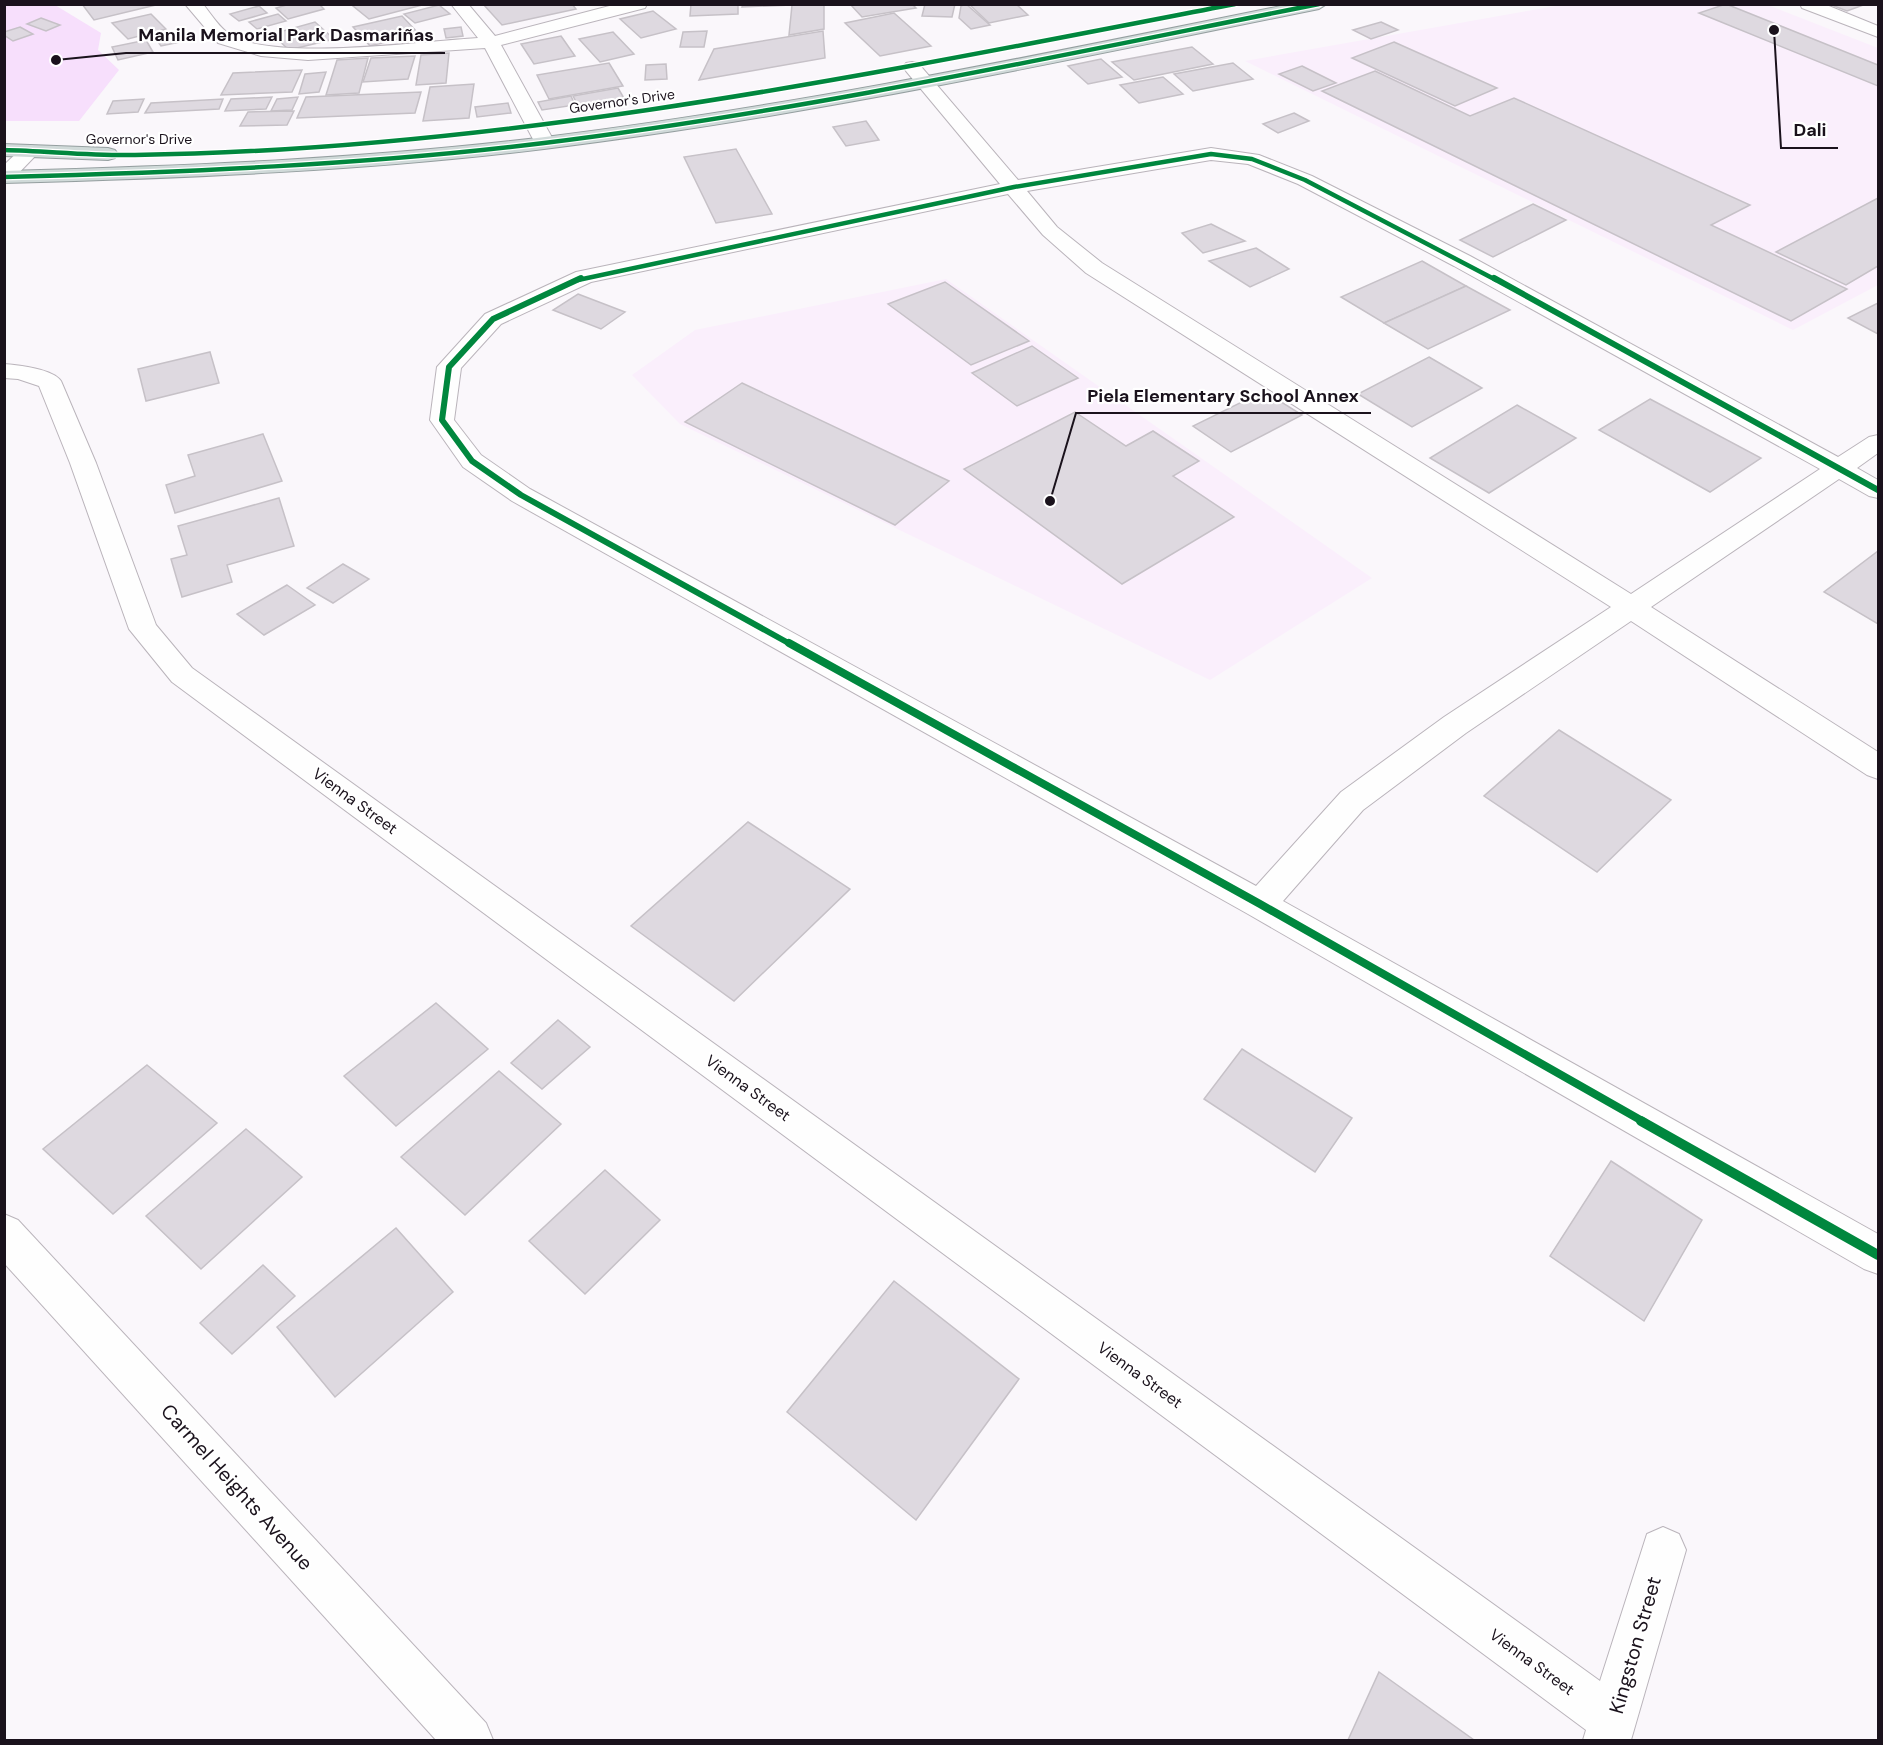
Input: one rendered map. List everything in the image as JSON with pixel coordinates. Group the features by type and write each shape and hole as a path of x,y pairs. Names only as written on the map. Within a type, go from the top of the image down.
{"highway":[{"name":"Governor's Drive","path":"5,177 272,167 541,135 693,122 1235,4"},
{"name":"Governor's Drive","path":"918,74 1220,24 1318,4"},
{"path":"1202,11 1220,24"},
{"name":"Governor's Drive","path":"4,150 134,155 541,135"}],"street":[{"path":"193,4 224,39 261,51 309,55 491,42 639,4"},
{"path":"459,4 491,42 541,135"},
{"path":"1808,4 1878,32"},
{"path":"918,74 1050,231 1094,268 1631,607 1878,767"},
{"path":"5,177 30,151"},
{"path":"1878,490 1462,261 1305,180 1252,159 1211,154 1014,187 584,277 493,319 449,367 442,420 472,461 521,495 1260,904 1878,1255"},
{"name":"Vienna Street","path":"4,371 20,372 49,381 83,463 143,629 182,675 1610,1730"},
{"path":"1260,904 1352,801 1455,725 1878,441"},
{"name":"Carmel Heights Avenue","path":"4,1233 469,1740"},
{"name":"Kingston Street","path":"1610,1730 1663,1550"}],"shaded area":[{"path":"5,5 55,5 101,33 98,50 119,70 79,121 5,121"},
{"path":"1561,5 1768,5 1878,48 1878,285 1793,330 1245,61"},
{"path":"946,279 1372,578 1210,680 680,424 632,375 695,330"}],"building":[{"path":"82,4 160,4 94,20"},
{"path":"290,4 319,4 324,9 288,19 276,8"},
{"path":"359,4 426,4 369,19 353,6"},
{"path":"483,4 572,4 576,9 502,25"},
{"path":"691,4 738,4 738,14 690,16"},
{"path":"743,4 824,4 824,29 789,35 792,5 742,7"},
{"path":"850,4 912,4 916,8 862,17"},
{"path":"925,4 955,4 952,17 922,16"},
{"path":"966,4 990,25 971,29 959,18 961,6"},
{"path":"969,4 1016,4 1028,15 989,23"},
{"path":"1726,4 1878,65 1878,86 1699,13"},
{"path":"1829,4 1866,4 1847,11"},
{"path":"439,5 450,14 415,23 404,14"},
{"path":"259,6 267,13 239,21 230,14"},
{"path":"653,11 676,29 641,38 620,19"},
{"path":"894,13 931,46 880,56 845,23"},
{"path":"151,14 166,29 128,39 112,23"},
{"path":"278,14 286,21 257,29 249,22"},
{"path":"402,16 419,34 370,46 353,27"},
{"path":"41,18 60,25 46,31 27,24"},
{"path":"315,22 334,39 289,50 272,34"},
{"path":"1381,22 1398,30 1371,39 1353,30"},
{"path":"20,27 33,34 13,41 4,35 4,32"},
{"path":"461,27 463,36 446,38 444,29"},
{"path":"707,31 704,47 680,47 683,32"},
{"path":"823,31 825,58 699,80 714,49"},
{"path":"185,32 190,40 161,46 155,38"},
{"path":"613,32 634,54 600,62 579,39"},
{"path":"561,36 575,56 534,64 521,44"},
{"path":"146,40 153,52 118,60 112,47"},
{"path":"1394,42 1497,88 1455,106 1352,58"},
{"path":"1192,47 1213,64 1134,80 1112,62"},
{"path":"449,53 446,83 416,85 421,55"},
{"path":"415,56 408,79 363,82 371,58"},
{"path":"368,58 359,93 326,95 337,60"},
{"path":"1101,59 1122,77 1088,84 1068,66"},
{"path":"609,63 623,86 549,99 537,75"},
{"path":"1233,63 1253,79 1193,91 1174,74"},
{"path":"666,64 667,79 645,80 646,65"},
{"path":"1302,66 1336,83 1313,91 1279,74"},
{"path":"302,70 292,92 221,95 233,73"},
{"path":"1375,71 1470,116 1514,98 1750,205 1711,225 1847,289 1791,321 1322,91"},
{"path":"326,72 319,92 299,94 305,74"},
{"path":"1163,77 1183,94 1139,103 1120,85"},
{"path":"474,84 469,118 423,121 430,87"},
{"path":"618,88 625,100 579,107 573,96"},
{"path":"421,92 415,113 297,118 306,97"},
{"path":"571,96 575,105 542,110 538,102"},
{"path":"272,97 266,109 225,111 231,99"},
{"path":"298,97 292,110 271,111 277,99"},
{"path":"144,99 138,112 107,114 113,101"},
{"path":"223,99 219,109 145,113 151,103"},
{"path":"508,103 511,113 477,117 475,107"},
{"path":"294,111 287,125 240,126 248,112"},
{"path":"1294,113 1309,121 1278,133 1263,124"},
{"path":"866,121 879,140 846,146 833,127"},
{"path":"736,149 772,214 716,223 684,157"},
{"path":"1878,198 1878,266 1846,285 1776,252"},
{"path":"1533,204 1566,220 1493,257 1460,240"},
{"path":"1211,224 1245,241 1203,253 1182,233"},
{"path":"1256,248 1289,269 1250,287 1209,261"},
{"path":"1422,261 1466,286 1384,323 1341,297"},
{"path":"945,282 1029,341 971,365 888,304"},
{"path":"1466,286 1510,310 1428,349 1384,323"},
{"path":"578,294 625,312 601,329 553,310"},
{"path":"1878,303 1878,334 1848,318"},
{"path":"1032,346 1078,378 1017,406 972,373"},
{"path":"210,352 219,383 146,401 138,369"},
{"path":"1429,357 1482,388 1412,427 1358,394"},
{"path":"742,383 949,481 895,525 685,422"},
{"path":"1264,391 1302,415 1231,452 1193,426"},
{"path":"1650,399 1761,458 1710,492 1599,430"},
{"path":"1517,405 1576,438 1489,493 1430,458"},
{"path":"1075,412 1126,446 1153,431 1199,461 1173,476 1234,517 1122,584 964,469"},
{"path":"263,434 282,481 175,513 166,485 195,476 188,455"},
{"path":"279,498 294,546 227,565 232,582 182,597 171,559 187,555 178,526"},
{"path":"1878,551 1878,624 1824,592"},
{"path":"343,564 369,579 333,603 307,588"},
{"path":"287,585 315,605 264,635 237,614"},
{"path":"1559,730 1671,800 1597,872 1484,796"},
{"path":"748,822 850,889 734,1001 631,926"},
{"path":"436,1003 488,1049 396,1126 344,1076"},
{"path":"558,1020 590,1047 542,1089 511,1063"},
{"path":"1242,1049 1352,1118 1315,1172 1204,1099"},
{"path":"147,1065 217,1123 113,1214 43,1149"},
{"path":"499,1071 561,1124 465,1215 401,1157"},
{"path":"246,1129 302,1177 201,1269 146,1216"},
{"path":"1611,1161 1702,1220 1644,1321 1550,1256"},
{"path":"605,1170 660,1220 585,1294 529,1241"},
{"path":"396,1228 453,1292 335,1397 277,1327"},
{"path":"263,1265 295,1296 232,1354 200,1323"},
{"path":"894,1281 1019,1379 916,1520 787,1412"},
{"path":"1379,1672 1474,1740 1348,1740"}],"cycle path":[{"path":"4,150 135,155 275,150 413,139 551,123 825,81 1235,4"},
{"path":"4,177 139,173 342,162 544,143 641,130 835,98 1319,4"},
{"path":"1878,490 1462,261 1305,180 1252,159 1211,154 1014,187 584,277 493,319 449,367 442,420 472,461 521,495 1260,904 1878,1255"}],"place":[{"name":"Dali","path":"1774,30"},
{"name":"Manila Memorial Park Dasmariñas","path":"56,60"},
{"name":"Piela Elementary School Annex","path":"1050,501"}]}
